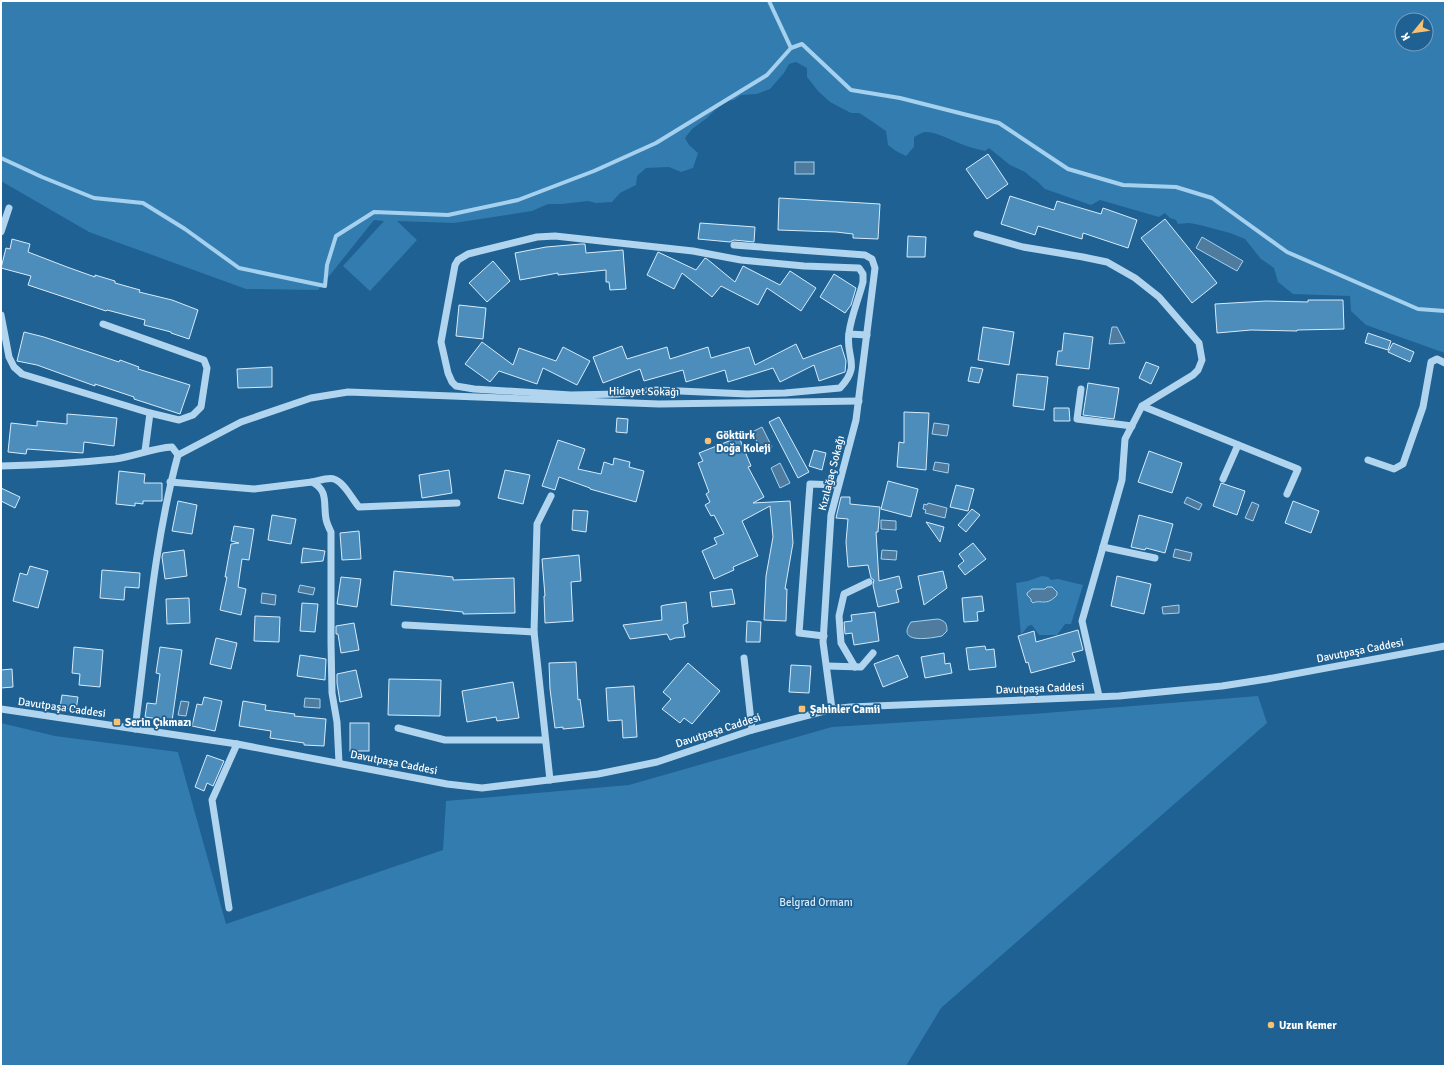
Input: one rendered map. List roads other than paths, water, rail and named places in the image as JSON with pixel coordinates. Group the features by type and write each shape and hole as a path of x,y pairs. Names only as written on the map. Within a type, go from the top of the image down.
{"street":[{"path":"1,232 9,208"},
{"path":"977,234 1023,248 1107,262 1135,278 1159,297 1198,343 1202,360 1198,370 1193,375 1142,406 1125,439 1122,480 1082,621 1099,696"},
{"path":"555,236 693,251 741,260 804,266 859,268 863,274 863,282 849,334 852,368 848,380 840,388 785,393 747,394 657,390 618,394 572,395 474,389 456,386 452,382 448,373 441,342 455,266 458,260 468,254 536,237 555,236"},
{"name":"Kızılağaç Sokağı","path":"734,245 865,255 872,259 875,268 856,420 830,515 824,636 832,709"},
{"path":"1,315 9,357 14,367 22,374 150,413 179,420 193,415 200,407 207,368 204,360 103,324"},
{"path":"849,334 867,335"},
{"path":"1368,460 1394,469 1403,464 1423,407 1431,362 1436,359 1445,363"},
{"path":"1081,389 1077,419 1132,426"},
{"name":"Hidayet Sokağı","path":"178,455 241,422 311,398 348,392 659,404 859,402"},
{"path":"1142,406 1298,469 1287,494"},
{"path":"145,452 150,413"},
{"path":"1223,479 1238,445"},
{"path":"1,466 45,465 117,459 161,447 172,447 178,455 170,482 158,545 135,729"},
{"path":"170,482 254,488 333,479 343,484 359,507 457,503"},
{"path":"312,482 319,486 323,492 326,521 331,532 332,693 337,722 339,763"},
{"path":"824,636 799,633 810,484 838,485"},
{"path":"550,780 534,632 537,524 551,496"},
{"path":"1103,547 1155,558"},
{"path":"855,667 841,643 839,616 844,594 870,582"},
{"path":"405,625 534,632"},
{"name":"Davutpaşa Caddesi","path":"1,709 237,744 463,787 482,788 598,774 657,762 752,730 832,709 1099,696 1222,686 1445,646"},
{"path":"827,666 861,667 874,653"},
{"path":"744,658 752,730"},
{"path":"398,728 445,740 545,740"},
{"path":"229,908 212,800 237,744"}],"waterway":[{"path":"769,1 791,48"},
{"path":"1,158 42,177 94,198 143,203 185,229 239,268 325,286 327,265 336,236 374,212 448,215 518,200 594,171 656,143 767,75 791,48 802,44 851,90 900,98 999,123 1068,169 1123,185 1176,187 1212,198 1287,252 1418,309 1445,311"}],"place":[{"name":"Göktürk Doğa Koleji","path":"708,441"},
{"name":"Şahinler Camii","path":"802,709"},
{"name":"Serin Çıkmazı","path":"117,722"},
{"name":"Uzun Kemer","path":"1271,1025"}],"park label":[{"name":"Belgrad Ormanı","path":"816,902"}]}
